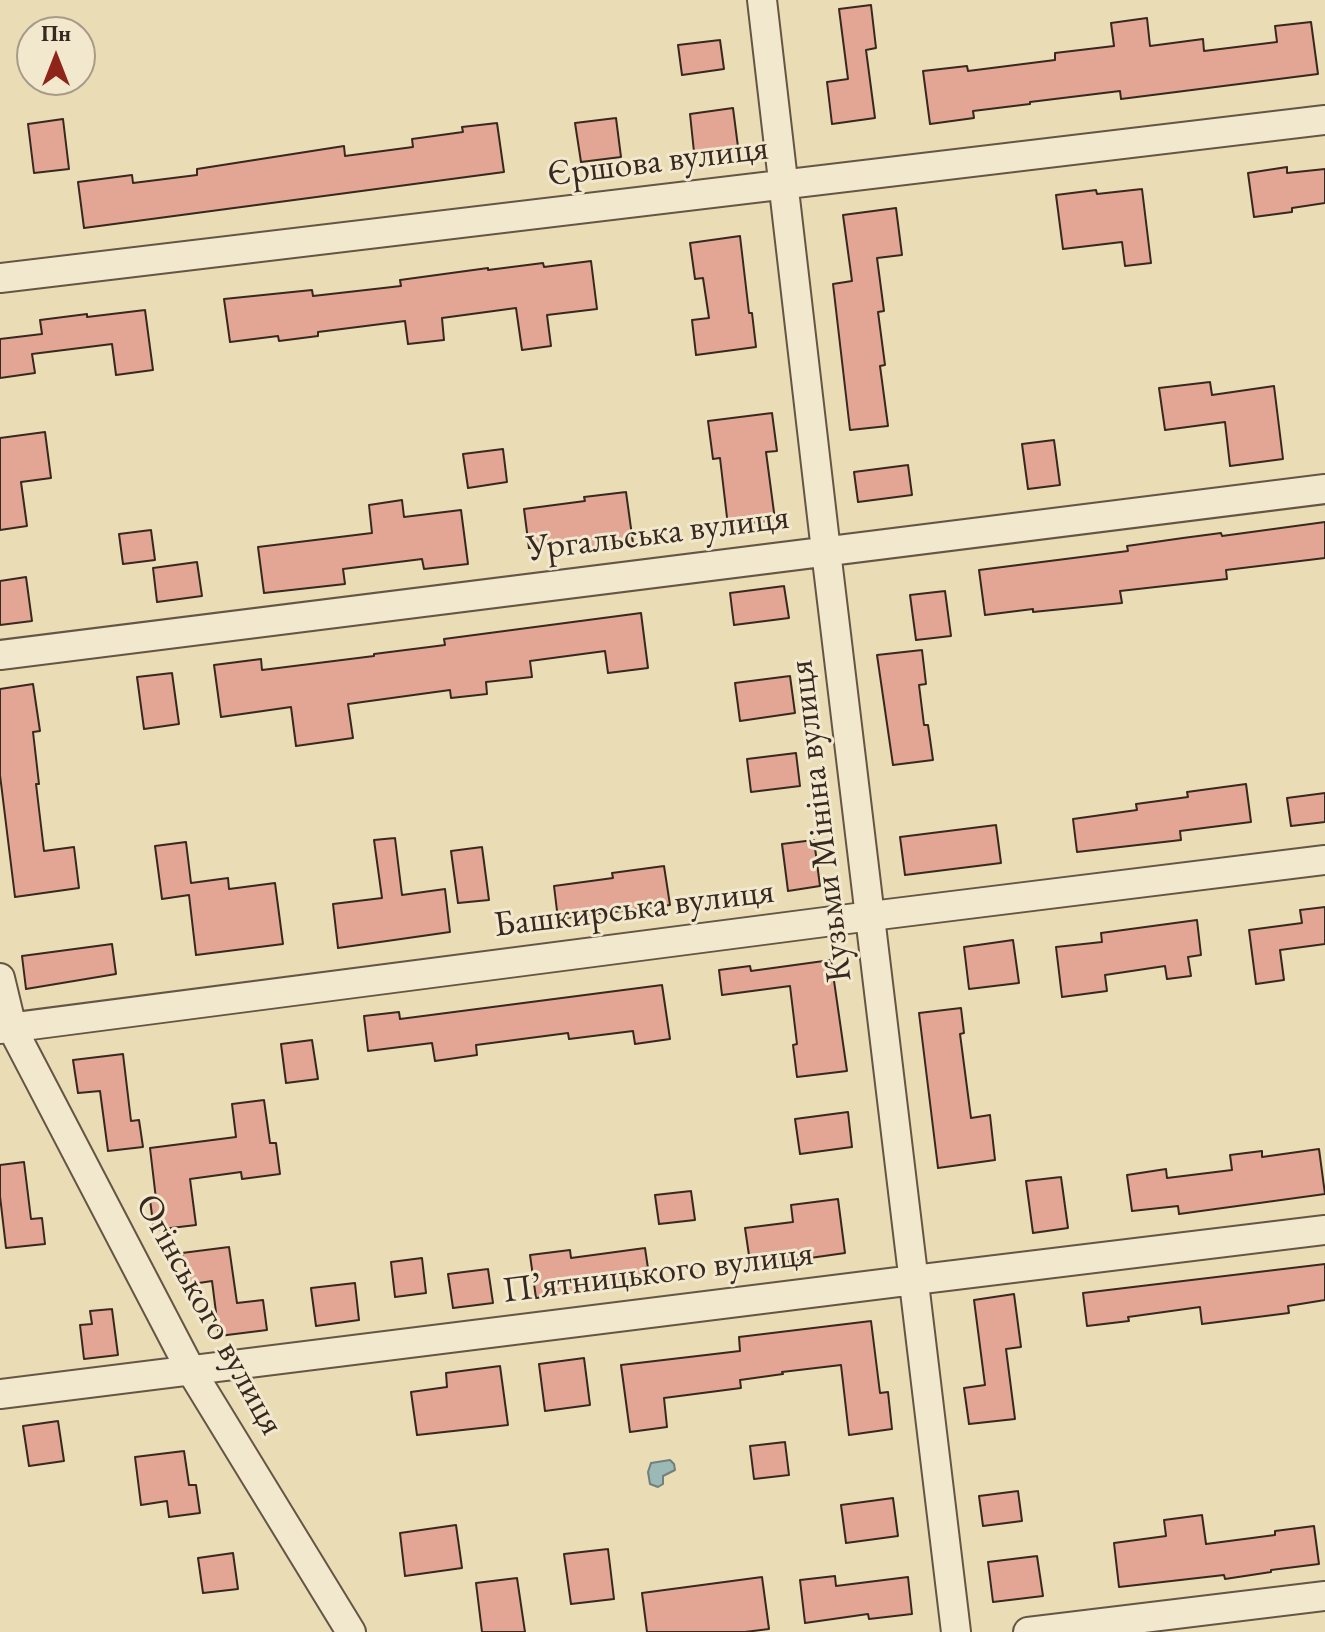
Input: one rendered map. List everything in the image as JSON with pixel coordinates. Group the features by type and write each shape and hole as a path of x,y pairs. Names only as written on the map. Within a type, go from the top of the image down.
{"street":[{"name":"Кузьми Мініна вулиця","path":"762,0 956,1632"},
{"name":"Єршова вулиця","path":"0,278 1325,120"},
{"name":"Ургальська вулиця","path":"0,655 1325,489"},
{"name":"Башкирська вулиця","path":"6,1028 1325,860"},
{"name":"Огінського вулиця","path":"0,978 6,1028 190,1369 351,1632"},
{"name":"П’ятницького вулиця","path":"0,1394 1325,1230"},
{"path":"1028,1632 1325,1596"}],"water":[{"path":"670,1460 675,1470 663,1476 663,1484 658,1487 650,1484 648,1472 651,1463"}],"building":[{"path":"871,5 876,48 866,50 875,118 832,124 827,82 848,79 839,9"},
{"path":"1147,18 1150,46 1203,39 1204,51 1277,42 1275,26 1311,22 1318,74 1121,99 1120,91 1030,102 973,111 974,118 930,124 923,71 967,66 968,71 1055,60 1055,53 1114,46 1111,23"},
{"path":"720,40 724,69 682,75 678,45"},
{"path":"733,108 738,147 694,152 690,114"},
{"path":"616,118 621,157 581,162 575,123"},
{"path":"63,119 69,169 34,173 28,124"},
{"path":"497,123 504,172 84,228 78,182 132,175 133,183 197,175 197,169 344,146 345,156 413,147 412,139 463,132 462,127"},
{"path":"1287,167 1287,173 1325,169 1325,203 1292,208 1292,212 1254,217 1248,173"},
{"path":"1142,189 1151,263 1125,266 1122,242 1063,249 1056,195"},
{"path":"896,208 902,255 877,258 884,311 878,312 885,365 880,366 888,426 850,430 833,284 852,281 843,215"},
{"path":"740,236 756,347 696,355 692,320 709,318 703,278 695,279 690,243"},
{"path":"591,261 597,309 547,315 551,346 522,350 516,308 442,318 444,340 408,344 405,321 318,332 318,336 279,341 278,336 230,342 224,299 312,290 313,296 401,286 400,280 488,268 543,263 544,267"},
{"path":"145,310 153,370 116,375 112,344 32,354 35,373 0,378 0,339 42,334 40,320"},
{"path":"1210,382 1212,395 1274,386 1283,459 1230,466 1225,422 1165,430 1159,388"},
{"path":"772,413 777,451 766,452 775,520 728,526 720,458 713,459 708,421"},
{"path":"45,432 51,478 21,482 27,526 0,530 0,438"},
{"path":"1054,440 1060,485 1028,489 1022,444"},
{"path":"503,449 507,482 468,488 463,454"},
{"path":"908,465 912,495 858,502 854,472"},
{"path":"626,492 633,543 591,549 590,540 529,548 524,509"},
{"path":"402,500 404,517 461,510 468,564 424,569 422,559 343,569 345,584 264,593 258,547 372,533 369,505"},
{"path":"1325,522 1325,558 1226,570 1227,579 1120,591 1122,603 985,615 979,570 1128,551 1127,546 1183,538"},
{"path":"151,530 155,560 123,564 119,534"},
{"path":"197,562 202,596 157,602 153,568"},
{"path":"26,577 32,621 0,625 0,581"},
{"path":"784,586 789,618 734,625 730,593"},
{"path":"945,591 951,636 916,640 910,595"},
{"path":"641,613 648,668 608,673 605,651 530,661 532,677 486,682 487,694 451,698 450,690 348,704 353,738 296,746 291,707 221,717 214,665 261,659 262,670 445,645 444,639"},
{"path":"922,650 926,684 919,685 924,725 928,725 933,760 893,765 877,655"},
{"path":"172,673 179,724 144,729 137,677"},
{"path":"790,676 795,713 740,721 735,683"},
{"path":"33,684 40,731 33,732 44,851 74,847 79,888 15,897 0,775 0,689"},
{"path":"796,753 800,786 751,792 747,759"},
{"path":"1246,784 1251,822 1180,831 1181,840 1077,852 1073,819 1137,810 1136,804 1188,797 1187,792"},
{"path":"1325,793 1325,822 1291,826 1287,798"},
{"path":"996,825 1001,863 905,875 900,837"},
{"path":"395,838 402,895 445,889 450,932 338,948 333,904 382,898 374,840"},
{"path":"814,840 820,886 788,891 782,844"},
{"path":"186,842 191,883 228,878 229,889 275,883 283,944 196,955 189,895 162,899 155,846"},
{"path":"482,847 489,900 458,903 451,851"},
{"path":"664,866 670,905 558,919 554,886 613,878 612,873"},
{"path":"1325,907 1325,944 1280,950 1284,980 1256,984 1249,930 1302,923 1300,910"},
{"path":"1197,920 1201,955 1188,957 1191,976 1167,979 1165,966 1105,975 1107,991 1062,997 1056,947 1102,942 1101,933"},
{"path":"1013,940 1019,983 969,989 964,947"},
{"path":"112,944 116,974 26,989 22,956"},
{"path":"831,960 847,1071 797,1077 793,1045 797,1044 790,986 722,995 719,970 750,966 751,971"},
{"path":"662,985 670,1039 635,1044 633,1031 569,1039 568,1033 476,1045 477,1055 435,1061 432,1043 368,1051 364,1016 399,1012 400,1019"},
{"path":"961,1008 964,1033 960,1034 971,1118 990,1115 995,1160 938,1168 919,1013"},
{"path":"312,1040 318,1079 286,1083 281,1044"},
{"path":"123,1054 131,1121 139,1120 143,1147 108,1151 100,1091 78,1093 73,1060"},
{"path":"264,1100 270,1143 276,1143 280,1174 242,1179 241,1172 190,1179 196,1225 154,1230 150,1200 156,1199 150,1148 236,1137 232,1104"},
{"path":"848,1112 852,1147 800,1154 795,1119"},
{"path":"1319,1149 1325,1194 1179,1214 1178,1206 1132,1211 1127,1175 1166,1169 1167,1178 1232,1170 1230,1155 1262,1151 1262,1157"},
{"path":"24,1162 31,1219 42,1218 45,1244 6,1248 0,1165"},
{"path":"1061,1177 1068,1228 1033,1233 1026,1181"},
{"path":"691,1191 695,1220 659,1224 655,1195"},
{"path":"838,1199 845,1253 751,1269 745,1228 793,1222 791,1205"},
{"path":"229,1247 237,1303 263,1300 267,1330 219,1336 212,1281 186,1285 182,1253"},
{"path":"645,1248 650,1282 536,1298 530,1255 570,1250 571,1258"},
{"path":"422,1258 426,1293 395,1297 391,1262"},
{"path":"1325,1264 1325,1300 1288,1306 1289,1313 1202,1324 1200,1307 1087,1326 1083,1293"},
{"path":"488,1269 493,1303 453,1308 448,1274"},
{"path":"355,1283 359,1320 316,1326 311,1288"},
{"path":"1014,1294 1021,1347 1006,1349 1015,1419 969,1424 964,1388 985,1385 974,1300"},
{"path":"112,1309 118,1355 84,1359 80,1325 92,1324 90,1311"},
{"path":"871,1321 880,1393 888,1392 892,1429 849,1435 841,1365 740,1380 741,1388 664,1398 667,1427 630,1432 621,1365 740,1351 739,1337"},
{"path":"584,1358 590,1405 545,1411 539,1364"},
{"path":"500,1366 508,1425 417,1435 411,1392 447,1387 446,1373"},
{"path":"58,1421 64,1461 29,1466 23,1426"},
{"path":"785,1442 789,1475 754,1479 750,1446"},
{"path":"184,1451 189,1485 196,1485 200,1513 169,1517 167,1501 141,1505 135,1457"},
{"path":"1018,1491 1022,1521 983,1526 979,1496"},
{"path":"893,1498 898,1536 846,1543 841,1505"},
{"path":"1202,1515 1206,1544 1275,1535 1275,1531 1314,1526 1319,1564 1225,1579 1224,1575 1119,1587 1114,1543 1166,1536 1164,1520"},
{"path":"456,1525 462,1568 405,1576 400,1533"},
{"path":"608,1549 614,1599 571,1604 564,1554"},
{"path":"233,1553 238,1589 203,1593 198,1558"},
{"path":"1037,1556 1043,1596 993,1602 988,1562"},
{"path":"835,1576 836,1586 908,1577 912,1614 869,1619 868,1614 805,1623 800,1580"},
{"path":"762,1577 769,1629 745,1632 647,1632 642,1593"},
{"path":"517,1578 525,1632 482,1632 476,1583"}]}
